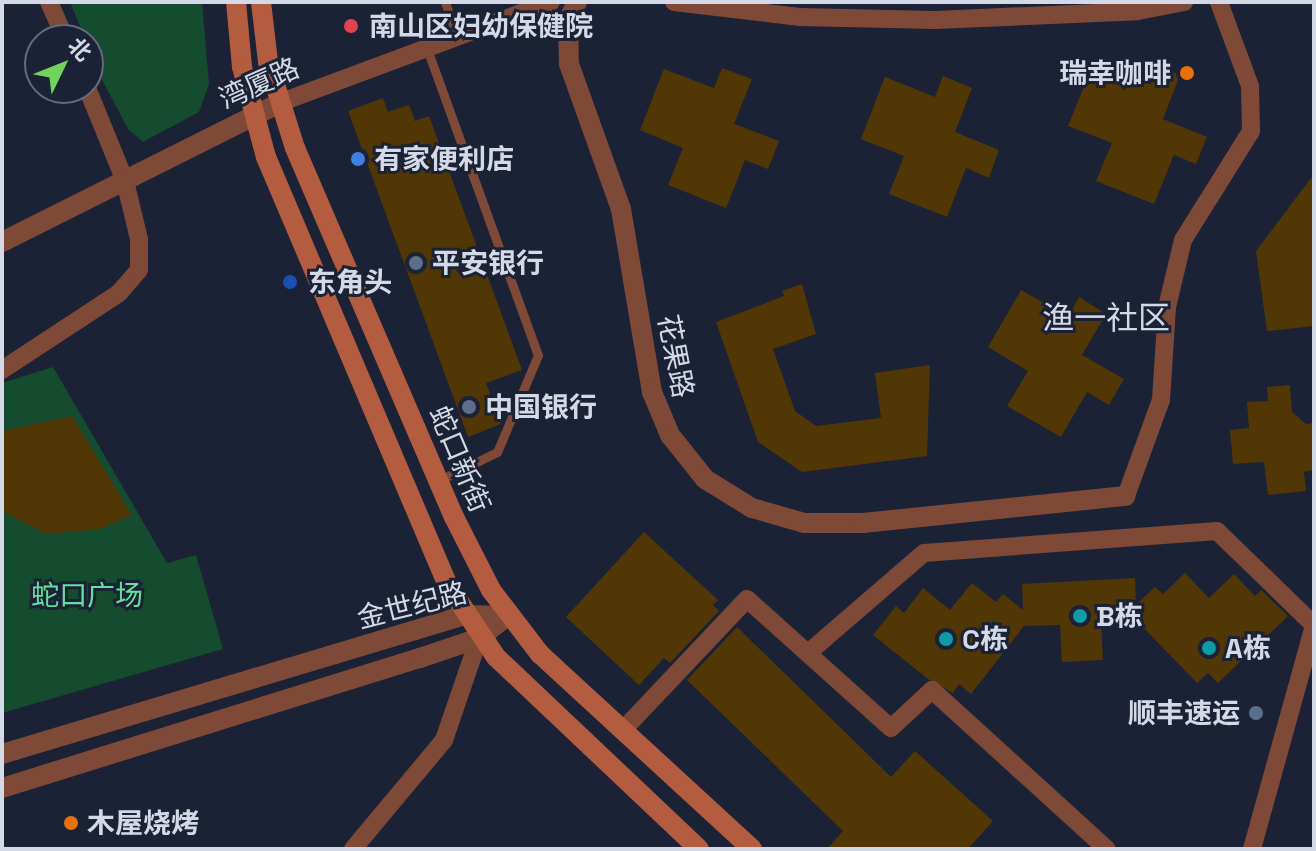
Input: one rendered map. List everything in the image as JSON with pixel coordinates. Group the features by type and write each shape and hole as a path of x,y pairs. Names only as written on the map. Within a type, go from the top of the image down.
{"main road":[{"path":"236,2 253,114 274,178 464,615 479,638 538,700 699,849"},
{"name":"蛇口新街","path":"261,2 279,103 476,564 507,616 540,654 752,849"}],"street":[{"path":"49,2 59,24"},
{"name":"湾厦路","path":"2,242 253,114 456,34 551,2"},
{"name":"花果路","path":"577,2 567,32 569,64 621,209 652,392 670,435 705,479 752,508 804,523 863,523 1126,496"},
{"path":"674,2 800,17 935,20 1122,12 1184,2"},
{"path":"1126,496 1161,400 1167,307 1183,240 1251,131 1250,86 1219,2"},
{"path":"2,370 131,282 142,256 125,181 94,104"},
{"path":"808,653 924,553 1217,531 1314,626 1252,849"},
{"path":"623,730 747,599 891,728 932,690 1107,849"},
{"name":"金世纪路","path":"2,754 464,615 507,616"},
{"name":"金世纪路","path":"2,788 479,638 507,616"},
{"path":"353,849 444,740 479,638"}],"lane":[{"path":"445,2 456,34"},
{"path":"426,46 538,355 497,452 438,481"}],"green space":[{"path":"70,2 202,2 209,84 199,112 143,142 128,129 104,84 104,24 79,24"},
{"name":"蛇口广场","path":"53,367 167,563 196,555 223,649 2,713 2,383"}],"building":[{"path":"1151,63 1180,75 1163,119 1207,137 1196,164 1174,155 1154,204 1096,181 1112,143 1068,126 1093,64 1143,84"},
{"path":"722,68 752,79 734,124 779,141 768,169 745,160 726,208 668,185 683,148 640,130 664,69 714,88"},
{"path":"943,76 972,88 955,132 999,150 989,178 966,168 947,217 889,194 904,156 861,139 885,77 935,97"},
{"path":"383,98 388,112 409,105 415,121 429,116 522,370 486,383 501,424 468,437 348,111"},
{"path":"1314,174 1314,326 1267,331 1256,251"},
{"path":"802,284 816,334 773,349 795,411 816,426 881,418 875,373 930,365 927,456 802,472 758,442 716,322 784,296 782,291"},
{"path":"1021,290 1068,317 1079,297 1106,314 1082,355 1124,379 1109,405 1087,392 1061,437 1007,406 1028,371 988,347"},
{"path":"1290,385 1292,412 1306,424 1314,423 1314,470 1304,472 1306,491 1268,495 1264,462 1233,464 1230,430 1249,428 1247,402 1268,401 1267,387"},
{"path":"72,416 132,515 99,529 46,534 2,511 2,431"},
{"path":"644,532 718,600 713,605 719,611 670,663 664,658 639,685 566,617"},
{"path":"1185,573 1209,598 1234,574 1255,596 1261,590 1288,616 1218,683 1208,673 1197,683 1137,621 1101,622 1103,660 1062,662 1060,625 1024,626 971,694 959,684 953,693 928,679 873,635 896,606 904,613 923,588 950,610 972,583 996,602 1003,594 1023,610 1022,584 1135,578 1136,605 1155,587 1163,594"},
{"path":"737,627 891,777 915,751 993,821 968,849 827,849 843,831 687,680"}],"place":[{"name":"南山区妇幼保健院","path":"351,26"},
{"name":"瑞幸咖啡","path":"1187,73"},
{"name":"有家便利店","path":"358,159"},
{"name":"平安银行","path":"416,263"},
{"name":"东角头","path":"290,282"},
{"name":"中国银行","path":"469,407"},
{"name":"B栋","path":"1080,616"},
{"name":"C栋","path":"946,639"},
{"name":"A栋","path":"1209,648"},
{"name":"顺丰速运","path":"1256,713"},
{"name":"木屋烧烤","path":"71,823"}],"district":[{"name":"渔一社区","path":"1106,318"}]}
